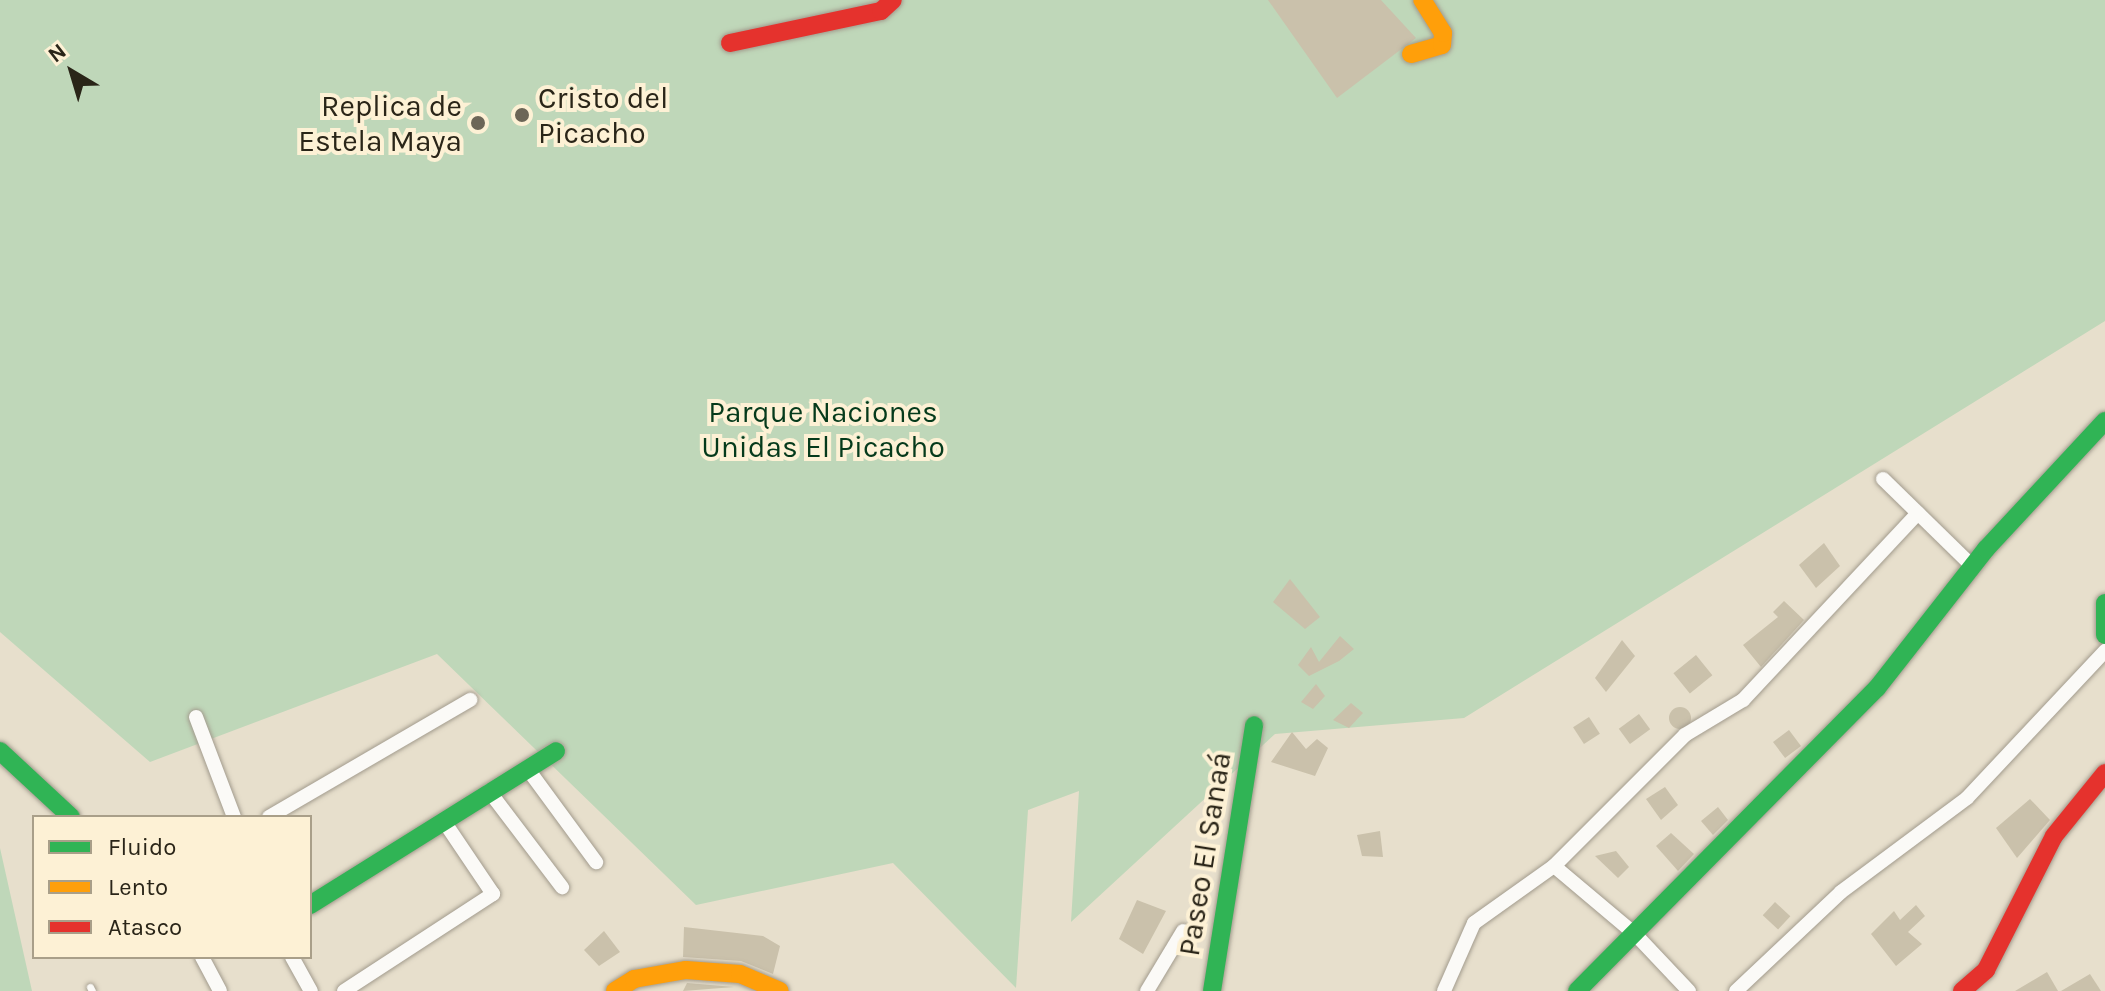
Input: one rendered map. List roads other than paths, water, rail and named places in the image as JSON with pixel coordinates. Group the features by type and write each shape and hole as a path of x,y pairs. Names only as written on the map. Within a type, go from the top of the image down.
{"street":[{"path":"730,43 881,11 893,0"},
{"path":"1411,54 1442,45 1443,33 1422,0"},
{"path":"1577,991 1636,935 1877,688 1972,566 2105,421"},
{"path":"1883,479 1972,566"},
{"path":"1444,991 1474,923 1554,866 1685,735 1743,700 1918,513"},
{"path":"2105,603 2105,635"},
{"path":"1736,991 1841,892 1967,798 2105,651"},
{"path":"272,815 470,700"},
{"path":"196,717 233,815"},
{"name":"Paseo El Sanaá","path":"1212,991 1254,725"},
{"path":"0,751 69,815"},
{"path":"312,904 556,751"},
{"path":"527,768 596,862"},
{"path":"1962,991 1986,970 2054,836 2105,773"},
{"path":"489,791 562,887"},
{"path":"344,991 493,894 443,820"},
{"path":"1554,866 1636,935 1689,991"},
{"path":"1147,991 1183,931"},
{"path":"204,959 220,991"},
{"path":"293,959 311,991"},
{"path":"615,991 634,979 686,970 740,974 780,991"}],"place":[{"name":"Cristo del Picacho","path":"522,115"},
{"name":"Replica de Estela Maya","path":"478,123"}],"park label":[{"name":"Parque Naciones Unidas El Picacho","path":"823,429"}]}
